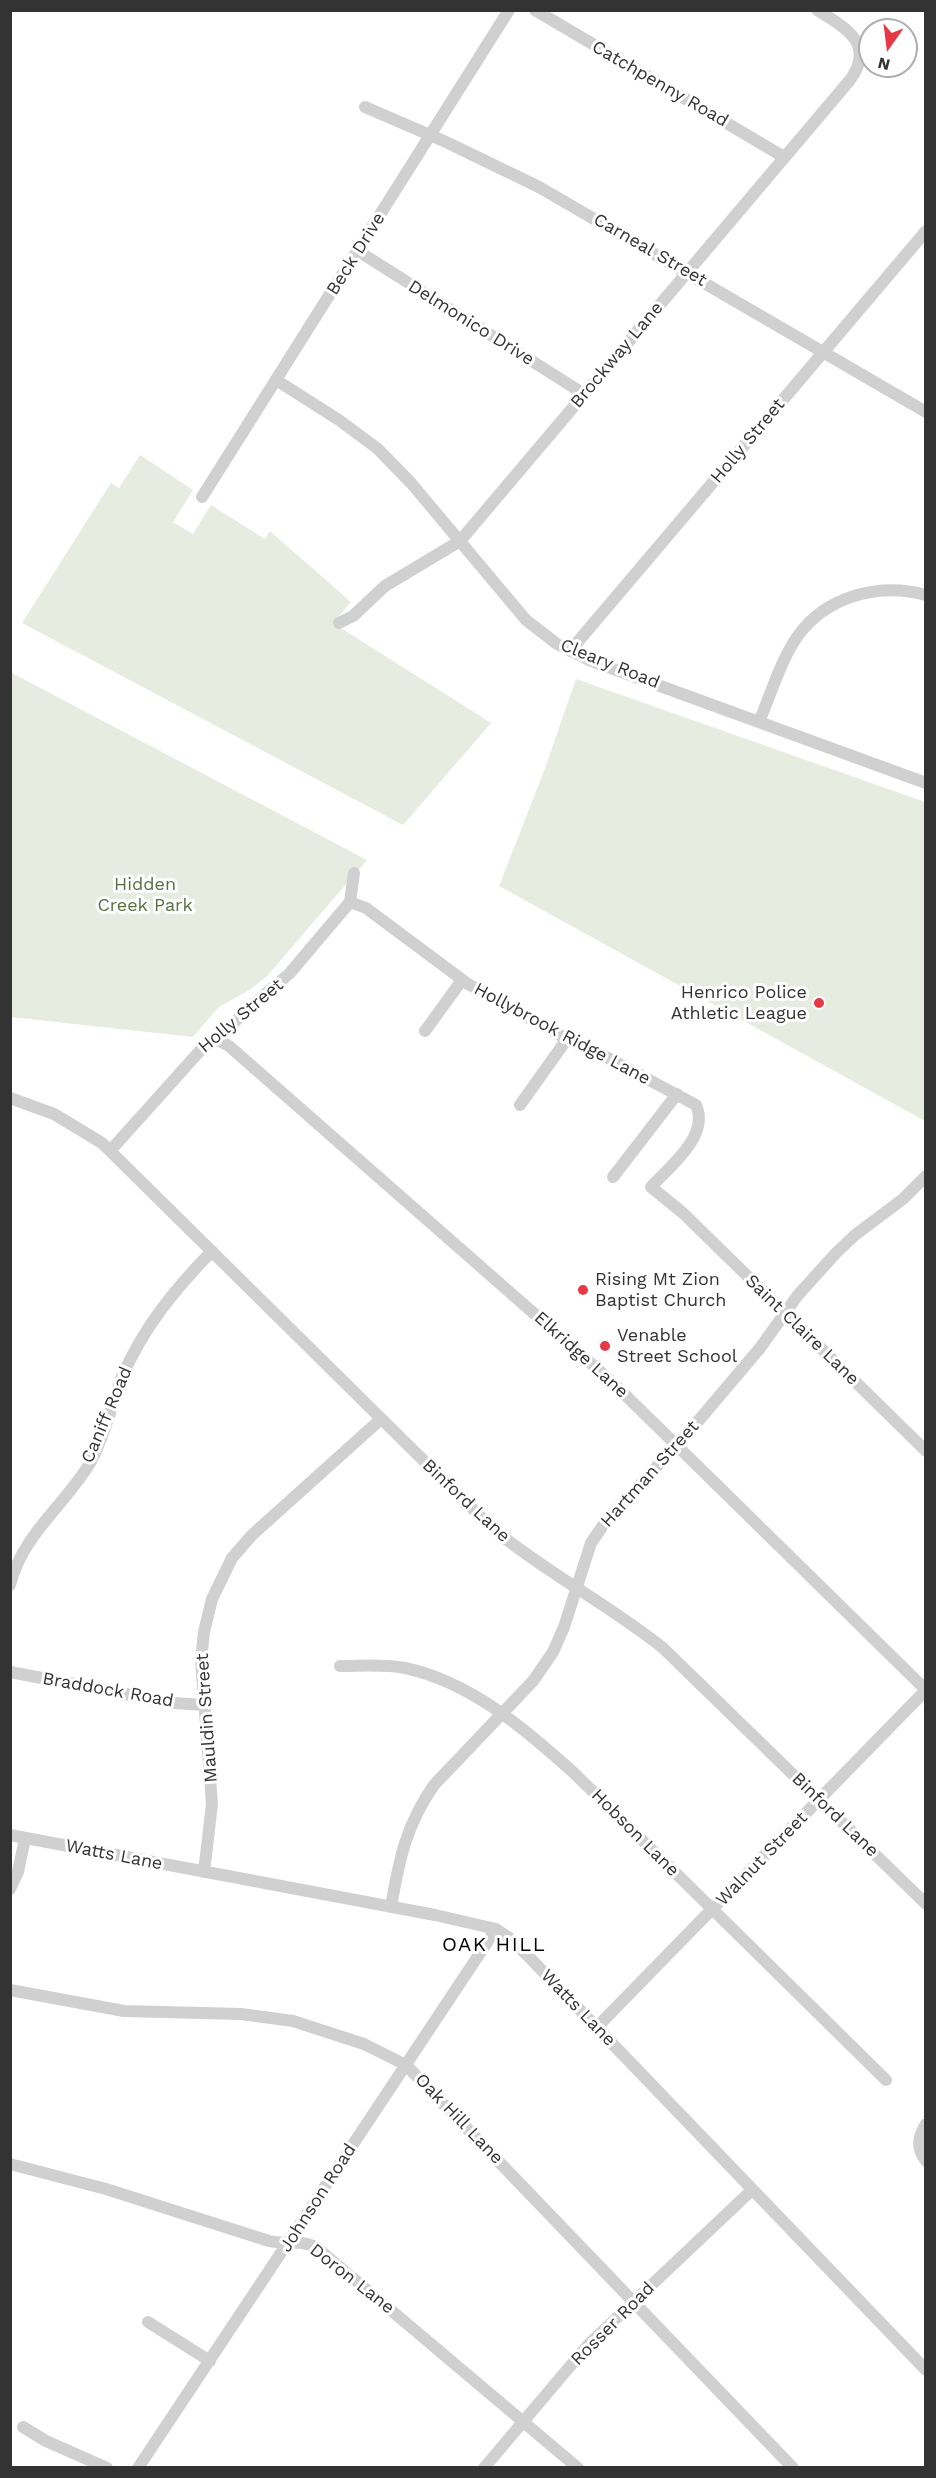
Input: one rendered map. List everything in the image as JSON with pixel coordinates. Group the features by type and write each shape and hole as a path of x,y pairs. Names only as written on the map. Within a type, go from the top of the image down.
{"street":[{"name":"Beck Drive","path":"202,497 509,10"},
{"name":"Catchpenny Road","path":"535,10 784,158"},
{"name":"Brockway Lane","path":"339,623 353,616 386,586 460,541 850,80 858,69 860,54 852,33 817,10"},
{"name":"Carneal Street","path":"365,107 539,187 926,412"},
{"name":"Holly Street","path":"570,651 926,231"},
{"name":"Delmonico Drive","path":"358,251 584,394"},
{"name":"Cleary Road","path":"276,380 360,434 378,449 411,483 526,620 550,639 570,651 926,783"},
{"path":"759,722 796,638 820,614 843,599 873,591 898,589 926,595"},
{"path":"350,902 354,873"},
{"name":"Holly Street","path":"110,1151 207,1043 218,1040 244,1012 289,974 350,902"},
{"name":"Hollybrook Ridge Lane","path":"350,902 366,908 462,980 567,1039 696,1105 699,1112 698,1126 693,1140 651,1187"},
{"path":"425,1032 462,980"},
{"path":"520,1106 567,1039"},
{"name":"Elkridge Lane","path":"218,1040 237,1052 603,1374 925,1690"},
{"path":"614,1177 677,1094"},
{"name":"Binford Lane","path":"10,1098 54,1114 110,1151 493,1529 521,1551 621,1616 663,1648 926,1904"},
{"name":"Hartman Street","path":"391,1907 406,1835 422,1802 434,1785 533,1681 553,1652 564,1627 591,1543 600,1529 676,1446 760,1348 785,1313 836,1253 855,1235 903,1199 926,1176"},
{"name":"Saint Claire Lane","path":"651,1187 682,1214 926,1451"},
{"name":"Caniff Road","path":"10,1585 18,1561 27,1544 90,1463 102,1437 122,1379 142,1336 168,1299 212,1251"},
{"name":"Mauldin Street","path":"204,1872 213,1804 201,1660 204,1632 218,1584 232,1558 267,1520 381,1419"},
{"name":"Hobson Lane","path":"340,1666 391,1667 432,1676 464,1689 527,1732 573,1773 886,2080"},
{"name":"Braddock Road","path":"10,1672 174,1703 205,1705"},
{"name":"Walnut Street","path":"597,2027 925,1690"},
{"name":"Watts Lane","path":"10,1835 496,1929 509,1938 597,2027 926,2370"},
{"path":"10,1889 18,1872 25,1838"},
{"name":"Johnson Road","path":"138,2468 496,1929"},
{"name":"Oak Hill Lane","path":"10,1990 124,2011 241,2014 293,2021 364,2044 406,2065 793,2468"},
{"path":"926,2124 921,2132 918,2146 926,2161"},
{"name":"Doron Lane","path":"10,2164 105,2189 269,2241 282,2244 302,2241 316,2247 578,2468"},
{"name":"Rosser Road","path":"484,2468 588,2345 752,2190"},
{"path":"148,2322 210,2361"},
{"path":"23,2427 46,2441 107,2468"}],"green space":[{"path":"140,455 193,490 173,522 193,534 211,505 265,539 270,531 351,602 333,623 491,723 403,825 22,623 111,483 119,488"},
{"name":"Hidden Creek Park","path":"10,672 367,860 267,976 251,989 219,1007 193,1037 11,1017"},
{"name":"Henrico Police Athletic League","path":"576,679 925,802 925,1121 499,886 544,771"}],"place":[{"name":"Henrico Police Athletic League","path":"819,1003"},
{"name":"Rising Mt Zion Baptist Church","path":"583,1290"},
{"name":"Venable Street School","path":"605,1346"}],"district":[{"name":"OAK HILL","path":"494,1945"}]}
